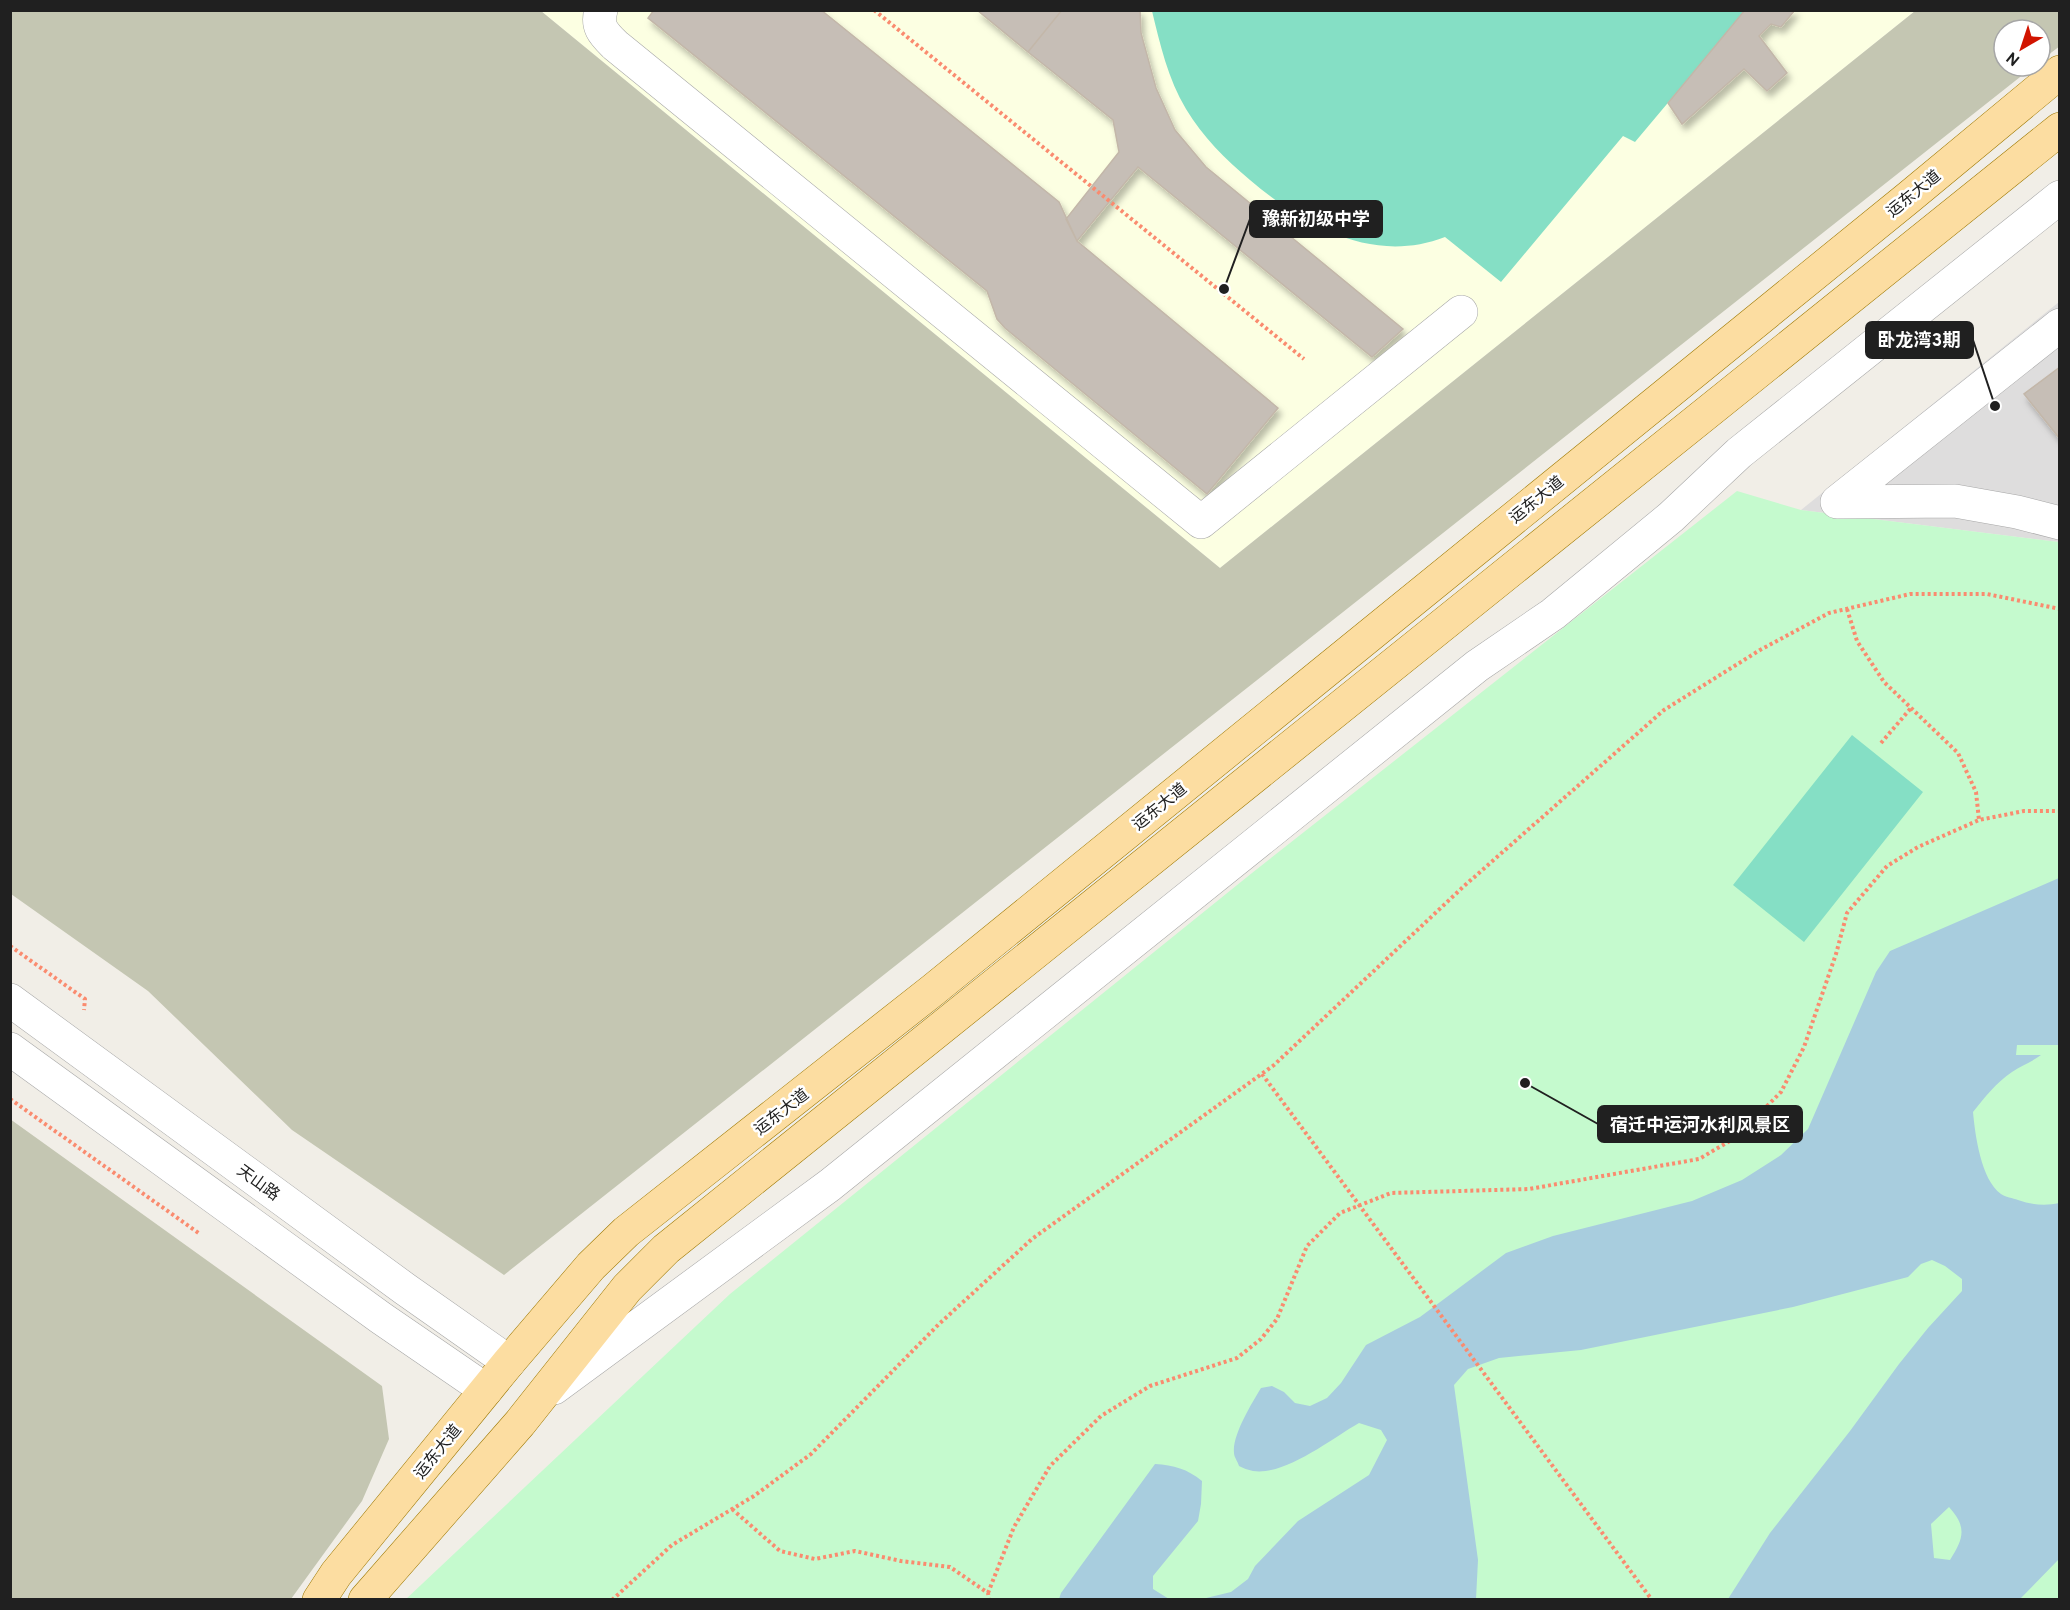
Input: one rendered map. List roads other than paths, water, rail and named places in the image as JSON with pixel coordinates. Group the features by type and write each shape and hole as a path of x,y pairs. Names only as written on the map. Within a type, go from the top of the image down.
{"main road":[{"name":"运东大道","path":"319,1599 336,1574 509,1362 591,1266 627,1233 970,960 2060,72"},
{"path":"364,1599 538,1400 627,1288 666,1249 2060,129"}],"street":[{"path":"601,10 599,25 603,33 615,45 1201,522 1461,312"},
{"path":"538,1400 830,1185 1468,673 1553,614 1671,517 1739,453 2060,197"},
{"path":"2060,325 1837,502 1955,501 2017,512 2060,523"},
{"name":"天山路","path":"10,1000 405,1289 509,1362"},
{"path":"10,1049 381,1318 486,1390"}],"water":[{"path":"2059,878 2059,1045 2017,1045 2016,1055 2041,1055 2006,1076 1973,1112 1980,1156 1994,1187 2003,1195 2028,1203 2044,1205 2059,1203 2059,1559 2020,1599 1728,1599 1770,1533 1899,1364 1962,1291 1962,1279 1945,1266 1932,1260 1921,1264 1908,1277 1793,1307 1581,1350 1499,1358 1468,1369 1454,1385 1478,1560 1476,1599 1202,1599 1231,1592 1248,1579 1255,1566 1298,1521 1369,1475 1387,1440 1381,1430 1359,1423 1308,1455 1279,1468 1253,1471 1239,1466 1234,1453 1236,1437 1243,1419 1261,1388 1272,1386 1284,1392 1295,1403 1310,1406 1327,1398 1341,1383 1366,1345 1420,1317 1506,1253 1553,1236 1692,1201 1742,1180 1781,1155 1808,1129 1876,972 1890,951","holes":["1949,1507 1961,1527 1961,1539 1950,1560 1934,1558 1931,1524"]},
{"path":"1155,1464 1180,1468 1202,1481 1198,1521 1153,1576 1153,1589 1169,1599 1059,1599 1061,1593"}],"place":[{"name":"豫新初级中学","path":"1224,289"},
{"name":"卧龙湾3期","path":"1995,406"},
{"name":"宿迁中运河水利风景区","path":"1525,1083"}]}
